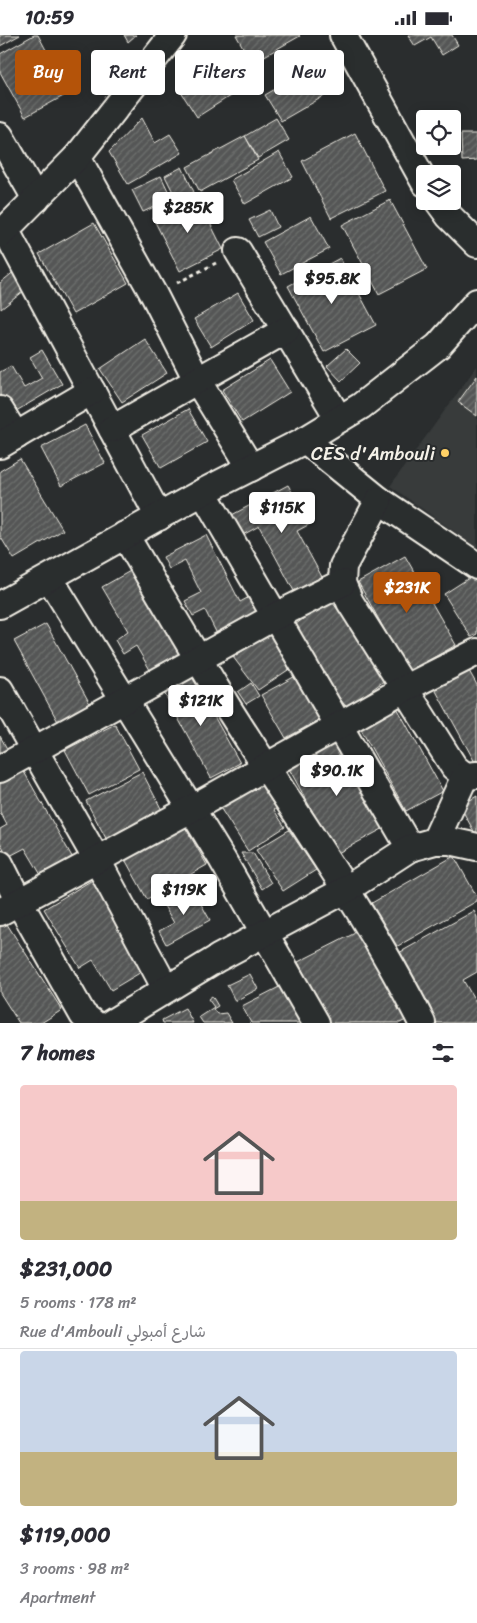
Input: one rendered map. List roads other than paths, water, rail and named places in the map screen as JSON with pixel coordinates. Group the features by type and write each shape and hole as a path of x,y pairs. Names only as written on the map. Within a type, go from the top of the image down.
{"street":[{"path":"159,517 92,391 3,232 78,157 173,35"},
{"path":"343,35 416,167"},
{"path":"0,136 36,199"},
{"path":"78,157 154,295 198,380 250,467"},
{"path":"445,210 477,244"},
{"path":"238,251 339,419"},
{"path":"3,596 50,579 125,535 250,467 305,440 361,406 438,346 477,302"},
{"path":"112,429 286,330"},
{"path":"0,410 8,441 92,391"},
{"path":"305,440 379,500 477,566"},
{"path":"203,493 410,848"},
{"path":"379,500 342,566 342,583 350,602 449,759 471,775 435,841"},
{"path":"125,535 266,767 347,889 396,972 422,1023"},
{"path":"50,579 191,809 316,1023"},
{"path":"0,769 124,702 274,617 342,583"},
{"path":"9,907 340,727 404,689 477,652"},
{"path":"0,690 97,860 166,989"},
{"path":"128,1019 166,989 264,933 347,889 410,848 435,841 450,841 477,847"},
{"path":"0,863 9,907 81,1020"}],"place":[{"name":"CES d'Ambouli","path":"445,453"}]}
